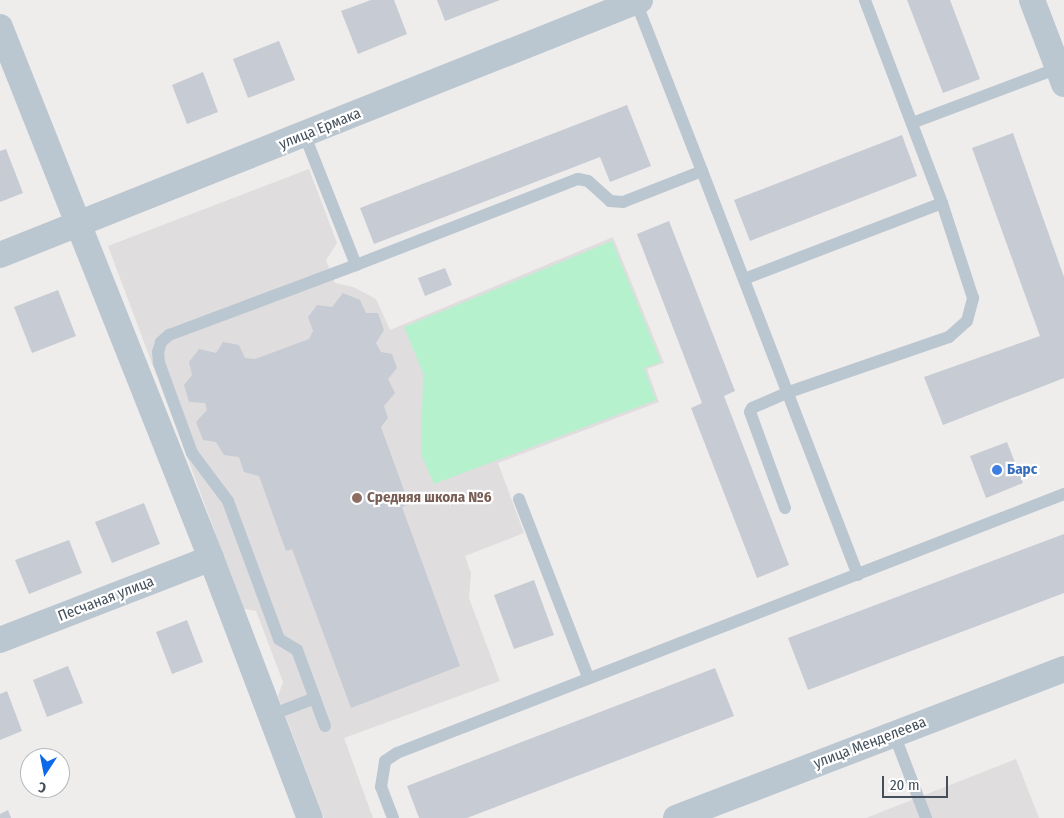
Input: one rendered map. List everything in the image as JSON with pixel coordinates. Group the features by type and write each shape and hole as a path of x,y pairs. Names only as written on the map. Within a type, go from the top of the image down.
{"street":[{"path":"1032,0 1061,76"},
{"name":"улица Ермака","path":"0,255 305,136 638,1"},
{"path":"0,27 80,224 211,558 310,818"},
{"name":"Песчаная улица","path":"0,640 211,558"},
{"name":"улица Менделеева","path":"676,818 1064,669"}],"lane":[{"path":"785,508 750,412 754,405 949,337 967,320 973,298 942,203 865,0"},
{"path":"638,1 858,575"},
{"path":"912,123 1061,76"},
{"path":"305,136 356,265"},
{"path":"325,726 297,650 280,639 228,501 192,453 159,363 158,352 161,342 169,335 578,179 588,180 610,201 623,202 702,171"},
{"path":"744,279 942,203"},
{"path":"393,818 380,786 386,761 391,757 588,677 858,575 1064,494"},
{"path":"518,499 588,677"},
{"path":"271,715 315,698"},
{"path":"894,734 926,818"}],"shaded area":[{"name":"Средняя школа №6","path":"309,169 337,243 326,260 335,283 353,287 376,299 390,330 613,237 664,363 647,369 659,402 498,463 524,533 465,556 471,573 469,598 500,681 344,738 373,818 324,818 278,696 283,682 256,611 244,609 108,246"},
{"path":"1016,759 1039,818 866,818"}],"green space":[{"path":"612,241 661,362 644,368 656,400 434,484 421,454 423,373 404,327"}],"building":[{"path":"371,0 394,0 407,34 358,54 341,11"},
{"path":"437,0 500,0 445,21"},
{"path":"907,0 950,0 980,79 943,93"},
{"path":"279,41 295,80 248,98 233,59"},
{"path":"203,72 218,112 187,124 172,85"},
{"path":"627,105 651,166 610,182 600,157 374,244 360,208"},
{"path":"1013,133 1064,277 1064,378 943,425 924,377 1040,336 972,148"},
{"path":"902,135 917,176 750,241 734,200"},
{"path":"6,149 23,193 0,202 0,151"},
{"path":"669,221 735,391 724,396 789,565 757,578 691,408 702,403 637,234"},
{"path":"445,268 452,285 425,296 418,278"},
{"path":"58,290 76,336 32,353 14,307"},
{"path":"343,293 360,300 366,313 378,313 384,330 376,343 381,352 392,354 397,368 388,379 395,393 384,406 388,418 381,427 409,504 402,507 460,666 351,708 292,549 286,551 259,476 244,472 239,457 224,455 216,442 203,440 196,422 207,410 205,403 189,402 184,385 192,375 189,362 199,349 216,353 223,342 239,345 245,358 255,359 309,339 313,331 308,317 317,305 332,307"},
{"name":"Барс","path":"1007,442 1023,483 986,498 970,456"},
{"path":"144,503 160,544 112,563 95,522"},
{"path":"1064,534 1064,593 808,690 788,638"},
{"path":"69,540 82,573 29,594 15,560"},
{"path":"534,580 554,635 514,649 494,595"},
{"path":"187,620 203,662 172,674 156,632"},
{"path":"68,666 83,703 47,717 33,680"},
{"path":"715,668 734,716 467,818 419,818 407,786"},
{"path":"7,691 22,731 0,740 0,694"},
{"path":"8,810 11,818 0,818 0,814"}],"place":[{"name":"Барс","path":"997,470"},
{"name":"Средняя школа №6","path":"357,498"}]}
